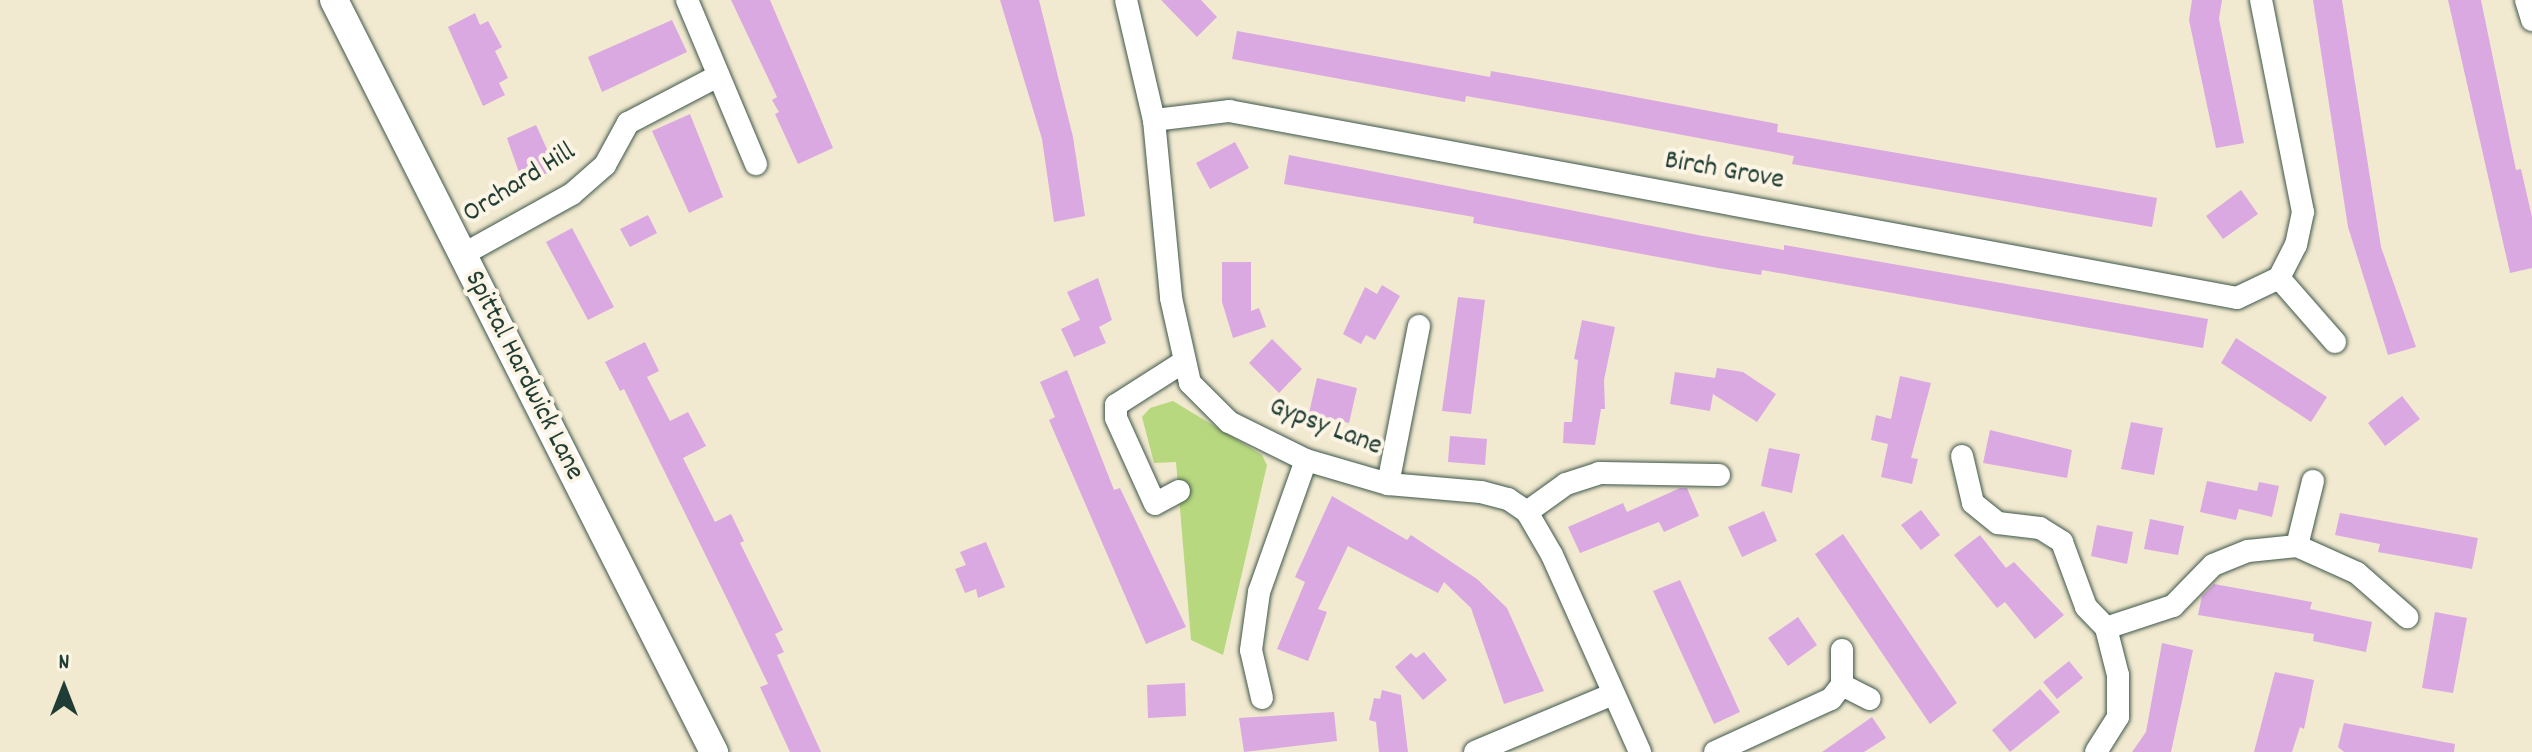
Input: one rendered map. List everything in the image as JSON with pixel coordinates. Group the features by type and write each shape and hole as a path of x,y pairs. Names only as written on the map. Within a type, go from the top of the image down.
{"street":[{"name":"Spittal Hardwick Lane","path":"334,0 714,752"},
{"path":"687,0 756,164"},
{"name":"Gypsy Lane","path":"1126,0 1154,120 1182,363 1190,383 1229,422 1306,460 1388,484 1481,492 1508,499 1527,512"},
{"path":"2261,0 2303,212 2296,245 2279,278 2335,342"},
{"path":"2526,0 2532,20"},
{"name":"Orchard Hill","path":"462,255 572,194 605,165 628,123 718,76"},
{"name":"Birch Grove","path":"1154,120 1229,111 2237,298 2279,278"},
{"path":"1388,484 1419,326"},
{"path":"1179,491 1155,504 1116,418 1116,405 1182,363"},
{"path":"1962,456 1973,503 1998,523 2040,528 2062,542 2086,607 2106,628 2118,675 2118,717 2096,752"},
{"path":"1262,698 1251,650 1259,592 1306,460"},
{"path":"1640,752 1552,555 1527,512 1566,484 1599,473 1719,475"},
{"path":"2297,546 2313,481"},
{"path":"2106,628 2173,606 2213,565 2248,551 2297,546 2357,573 2407,617"},
{"path":"1715,752 1831,699 1842,685 1842,650"},
{"path":"1842,685 1870,699"},
{"path":"1475,752 1613,694"}],"green space":[{"path":"1173,401 1262,455 1267,465 1223,655 1191,640 1176,462 1154,463 1142,417 1150,408"}],"building":[{"path":"731,0 770,0 833,148 798,164 775,114 779,112 772,100 777,97"},
{"path":"1000,0 1039,0 1073,137 1085,216 1054,222 1042,139"},
{"path":"1161,0 1201,0 1217,17 1197,37"},
{"path":"2192,0 2222,0 2219,19 2244,143 2216,148 2189,20"},
{"path":"2313,0 2342,0 2381,247 2416,347 2388,355 2348,227"},
{"path":"2448,0 2481,0 2516,170 2521,169 2532,217 2532,268 2510,273"},
{"path":"475,13 480,25 488,21 502,47 495,51 508,78 499,83 505,95 483,106 448,27"},
{"path":"672,20 687,52 602,92 588,57"},
{"path":"1237,31 1490,77 1491,71 1593,89 1778,124 1777,132 2157,198 2152,227 1792,164 1794,156 1608,121 1466,96 1465,102 1232,59"},
{"path":"690,114 723,197 689,213 652,131"},
{"path":"536,125 556,169 523,184 507,138"},
{"path":"1235,142 1249,168 1210,189 1196,163"},
{"path":"1289,155 1703,236 1784,250 1784,245 2208,319 2203,348 1762,270 1761,275 1718,268 1473,223 1474,217 1284,184"},
{"path":"2241,190 2258,214 2223,239 2206,216"},
{"path":"648,215 657,233 630,247 620,229"},
{"path":"572,228 614,307 588,320 546,242"},
{"path":"1222,262 1251,262 1251,311 1259,308 1266,327 1233,338 1222,302"},
{"path":"1098,278 1112,320 1099,327 1106,343 1074,357 1061,329 1080,320 1067,292"},
{"path":"1382,285 1400,296 1375,340 1366,335 1361,344 1343,334 1365,287 1377,294"},
{"path":"1458,297 1485,300 1471,414 1442,411"},
{"path":"1582,320 1615,327 1604,380 1605,409 1601,409 1595,445 1563,443 1564,422 1572,422 1578,360 1574,359"},
{"path":"2236,338 2327,397 2311,422 2221,363"},
{"path":"1272,339 1302,369 1279,393 1249,363"},
{"path":"645,342 659,371 647,377 670,421 688,412 706,446 683,458 715,522 731,514 744,541 740,543 783,630 775,634 784,652 777,655 821,752 790,752 760,687 768,684 624,389 620,391 605,362"},
{"path":"1717,368 1743,372 1776,394 1757,422 1713,394 1710,411 1670,404 1675,372 1715,378"},
{"path":"1067,370 1114,490 1120,488 1186,627 1146,644 1049,420 1055,417 1040,382"},
{"path":"1900,376 1931,383 1911,458 1918,459 1912,484 1881,477 1888,444 1871,440 1876,415 1891,419"},
{"path":"1317,378 1357,388 1349,423 1309,413"},
{"path":"2402,396 2420,419 2385,446 2368,423"},
{"path":"2131,422 2163,428 2154,475 2121,469"},
{"path":"1990,430 2072,450 2067,478 1983,463"},
{"path":"1450,436 1487,439 1485,465 1448,462"},
{"path":"1769,448 1800,454 1792,493 1761,486"},
{"path":"2207,481 2257,491 2259,482 2279,486 2272,517 2239,509 2236,520 2200,512"},
{"path":"1680,488 1687,488 1699,516 1664,532 1659,522 1580,553 1568,527 1623,503 1627,512"},
{"path":"1332,496 1407,540 1411,535 1477,579 1507,608 1544,691 1504,704 1471,608 1444,582 1438,593 1348,546 1318,609 1327,612 1308,661 1277,649 1305,582 1295,577"},
{"path":"1921,510 1940,535 1921,550 1901,525"},
{"path":"1764,511 1777,541 1742,557 1728,527"},
{"path":"2340,513 2478,538 2472,569 2378,552 2380,544 2335,535"},
{"path":"2150,519 2184,526 2178,555 2144,549"},
{"path":"2097,525 2133,532 2127,564 2091,556"},
{"path":"1843,534 1957,703 1930,724 1815,554"},
{"path":"1980,535 2006,568 2014,562 2064,615 2035,639 2005,602 1997,608 1954,555"},
{"path":"986,542 1005,587 978,598 976,589 965,593 955,569 966,565 960,552"},
{"path":"1680,580 1740,712 1714,724 1653,591"},
{"path":"2214,584 2312,602 2310,609 2372,622 2366,652 2313,641 2314,634 2198,615 2202,596"},
{"path":"2435,612 2467,618 2453,693 2422,688"},
{"path":"1798,617 1817,645 1788,666 1768,638"},
{"path":"2162,643 2193,650 2171,752 2132,752 2146,732"},
{"path":"1424,652 1447,680 1423,700 1395,667 1411,653 1416,658"},
{"path":"2069,661 2083,678 2057,699 2043,682"},
{"path":"2275,672 2314,680 2304,729 2300,727 2292,752 2254,752"},
{"path":"1185,683 1186,716 1148,718 1147,685"},
{"path":"2040,689 2060,712 2010,752 1992,730"},
{"path":"1382,690 1401,695 1408,752 1379,752 1376,722 1369,720 1374,698 1380,699"},
{"path":"1334,712 1337,741 1244,752 1239,718"},
{"path":"1872,717 1886,738 1864,752 1822,752"},
{"path":"2344,723 2455,744 2454,752 2344,752 2338,747"}]}
